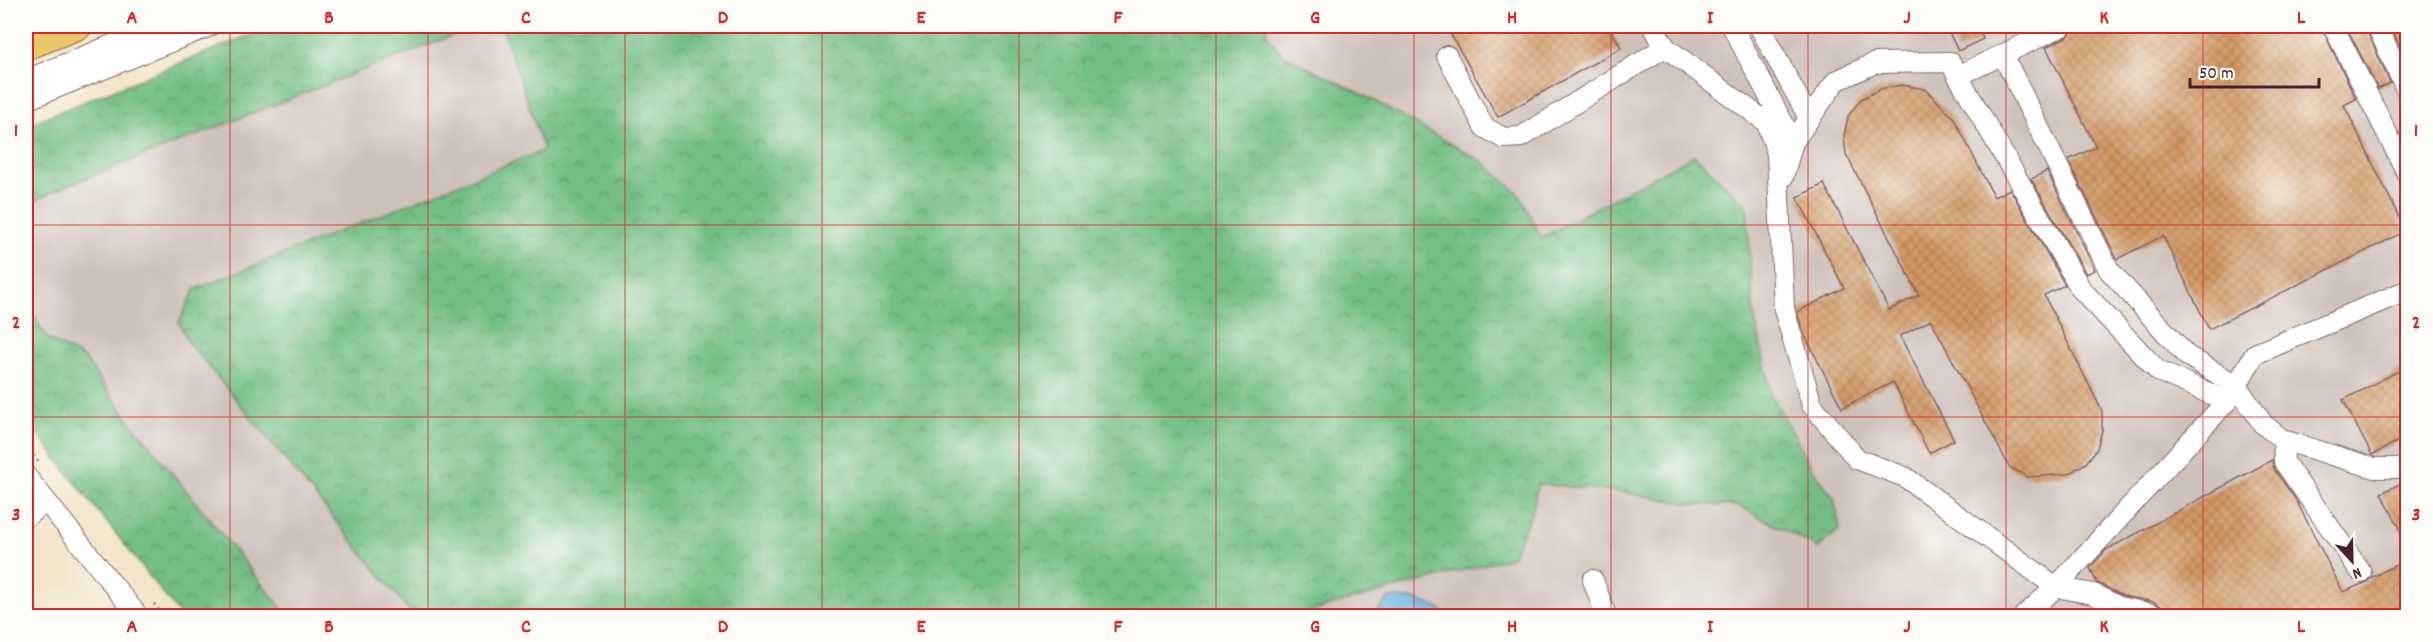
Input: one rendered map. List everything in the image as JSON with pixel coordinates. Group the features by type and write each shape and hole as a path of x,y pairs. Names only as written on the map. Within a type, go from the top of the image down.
{"main road":[{"path":"26,47 79,26"}],"street":[{"path":"26,69 132,26"},
{"path":"26,80 159,26"},
{"path":"26,90 185,26"},
{"path":"26,100 210,26"},
{"path":"1653,26 1665,47 1766,122 1777,153 1784,309 1812,405 1857,459 1905,477 2056,587 2093,594 2112,612 2152,614 2154,616"},
{"path":"1732,26 1793,142"},
{"path":"1759,26 1809,118"},
{"path":"1958,76 2062,26"},
{"path":"2333,26 2408,175"},
{"path":"2377,26 2408,93"},
{"path":"1448,56 1484,127 1503,138 1521,137 1665,47"},
{"path":"2003,54 2109,270 2186,356 2232,393 2283,440 2374,468 2408,468"},
{"path":"1779,194 1793,142 1836,81 1875,63 1950,62 2081,289 2158,371 2232,393"},
{"path":"2024,616 2056,587 2232,393 2255,354 2408,290"},
{"path":"2283,440 2284,462 2361,572"},
{"path":"26,476 138,616"},
{"path":"26,517 46,502"},
{"path":"1593,580 1606,616"}],"shaded area":[{"path":"272,26 2407,26 2407,616 181,616 26,420 26,125"}],"green space":[{"path":"272,26 477,26 56,190 26,206 26,125"},
{"path":"502,26 1267,26 1267,35 1283,55 1365,96 1482,161 1520,195 1541,238 1694,155 1747,206 1753,310 1771,394 1814,471 1834,498 1840,529 1818,548 1739,506 1692,504 1616,491 1538,484 1532,512 1512,557 1299,616 414,616 187,340 179,322 195,289 544,150"},
{"path":"26,304 48,339 84,358 128,419 288,616 181,616 26,420"}],"water":[{"path":"1389,598 1415,599 1442,610 1444,616 1373,616"}],"building":[{"path":"1463,26 1609,26 1621,48 1498,117 1450,33"},
{"path":"1946,26 1977,26 1983,39 1958,51"},
{"path":"2079,26 2321,26 2356,99 2344,105 2406,231 2209,329 2163,236 2117,259 2068,160 2096,147 2046,47 2068,36 2074,28"},
{"path":"2346,26 2365,26 2390,83 2378,89"},
{"path":"2390,26 2408,26 2408,63"},
{"path":"1901,85 1925,89 1954,118 1994,197 2010,189 2065,285 2044,295 2102,411 2102,430 2097,449 2086,463 2068,474 2029,477 2010,468 1931,320 1900,336 1954,440 1929,453 1893,382 1842,408 1803,332 1797,312 1844,288 1797,197 1824,184 1889,310 1919,295 1846,154 1844,136 1848,116 1861,99 1881,89"},
{"path":"2047,171 2095,270 2086,274 2031,179"},
{"path":"2408,366 2408,436 2372,455 2343,400"},
{"path":"2272,460 2274,469 2296,500 2343,592 2367,582 2372,577 2408,559 2408,616 2166,616 2163,608 2155,602 2123,596 2097,583 2090,568 2106,550"},
{"path":"2408,480 2408,543 2381,493"}]}
